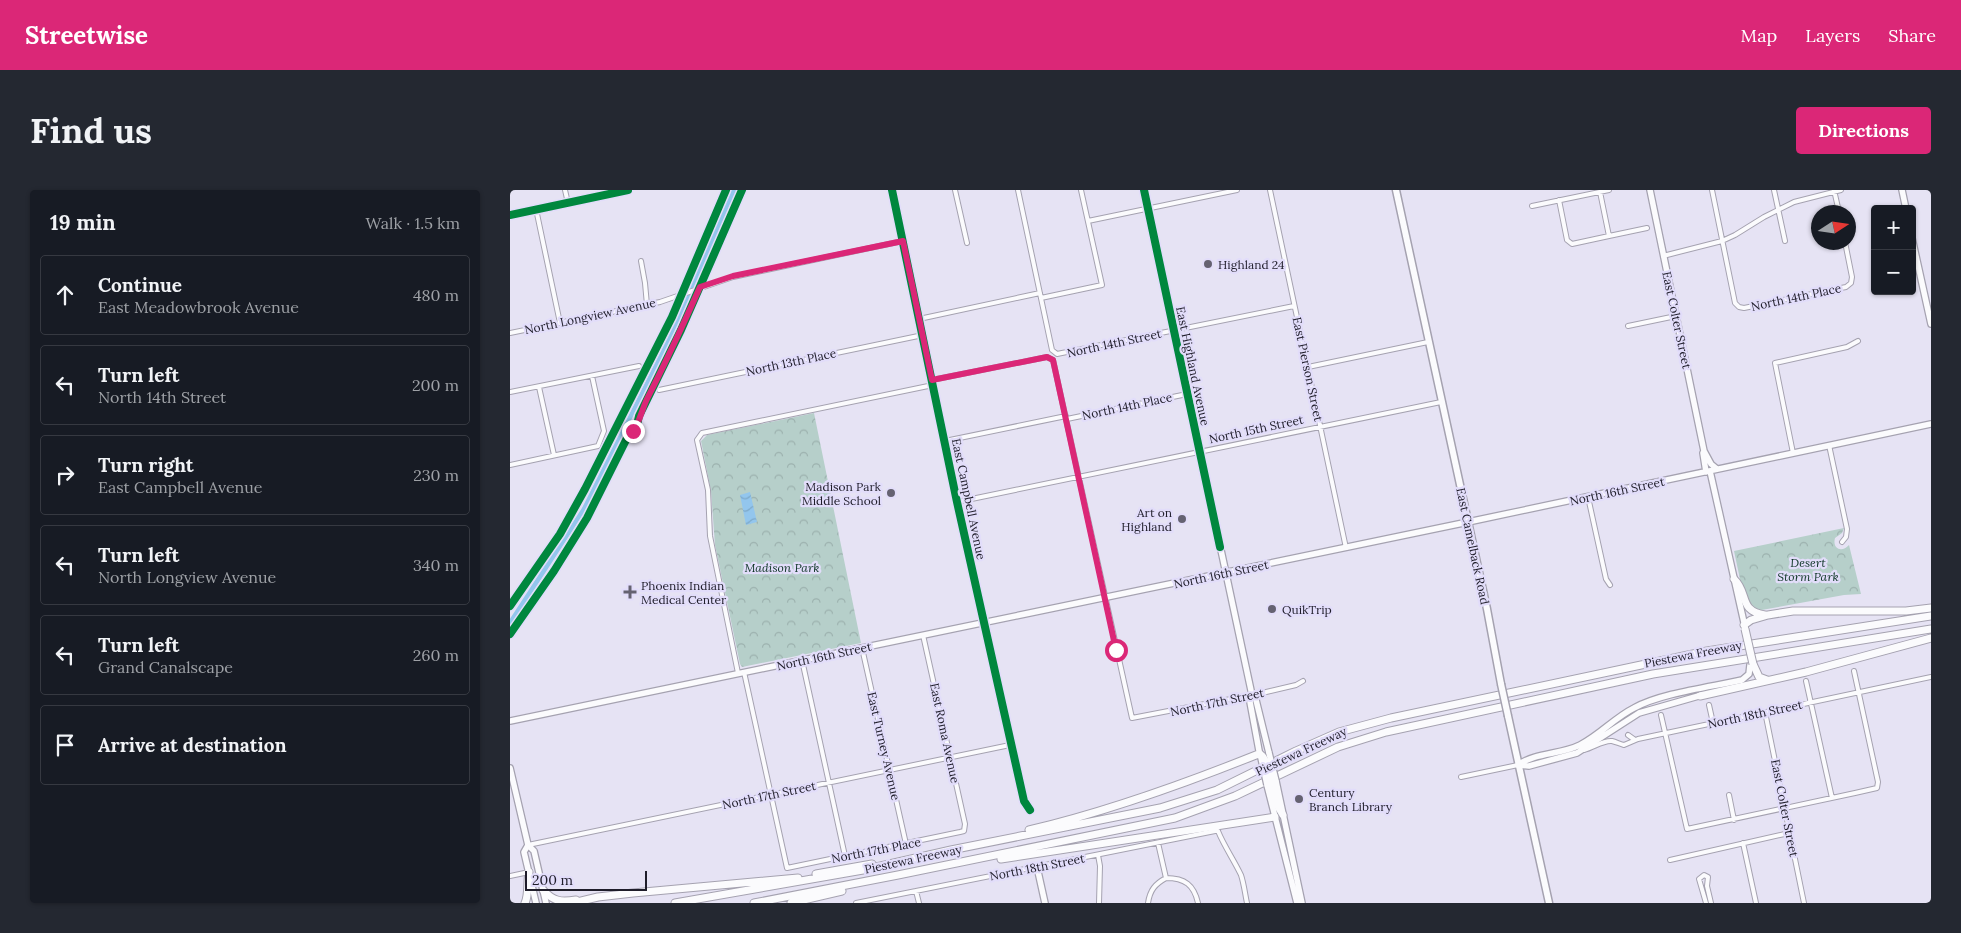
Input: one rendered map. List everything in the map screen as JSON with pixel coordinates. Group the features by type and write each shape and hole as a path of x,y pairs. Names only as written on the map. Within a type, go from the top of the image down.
{"highway":[{"path":"1734,579 1740,584 1745,604 1750,610 1758,614 1768,615"},
{"path":"1770,680 1762,679 1756,674 1753,665 1745,627 1751,620 1793,611 1931,608"},
{"name":"Piestewa Freeway","path":"676,903 847,873 1160,808 1190,800 1230,785 1324,738 1374,722 1707,651 1931,616"},
{"name":"Piestewa Freeway","path":"754,903 898,876 1158,822 1235,796 1323,753 1386,732 1653,674 1931,629"},
{"path":"1700,696 1770,680 1931,638"},
{"path":"951,850 988,838 1097,812 1263,755 1277,805 1283,815"},
{"path":"953,864 992,860 1275,817"},
{"path":"543,890 551,898 559,902 683,888 786,880 861,865 897,862"},
{"path":"525,903 528,896 526,887 529,872"},
{"path":"791,903 867,886 898,876"},
{"path":"573,903 581,900"}],"main road":[{"path":"510,214 628,190"},
{"name":"East Campbell Avenue","path":"892,190 1010,745 1024,802 1030,810"},
{"name":"East Highland Avenue","path":"1144,190 1252,695 1256,700 1263,755"},
{"name":"East Camelback Road","path":"1396,190 1549,903"},
{"name":"East Colter Street","path":"1650,190 1703,453 1745,627"},
{"path":"1902,190 1905,205"},
{"path":"1915,250 1931,320"},
{"name":"North 16th Street","path":"510,721 1346,548 1931,424"},
{"name":"East Colter Street","path":"1704,451 1710,464 1717,469"},
{"name":"North 18th Street","path":"1518,765 1527,758 1579,745 1636,706 1670,696 1742,680 1749,674 1753,665"},
{"name":"North 18th Street","path":"1518,765 1529,766 1582,751 1639,712 1700,696 1711,691 1747,683 1753,680 1756,674"},
{"name":"East Highland Avenue","path":"1252,695 1250,702 1263,755"},
{"path":"510,768 528,845 534,851 546,903"},
{"path":"1272,783 1275,817 1296,903"},
{"path":"1275,817 1283,815 1302,903"},
{"path":"528,845 524,852 536,903"},
{"path":"1037,867 1045,903"}],"street":[{"path":"565,190 568,203"},
{"path":"955,190 967,243"},
{"path":"1018,190 1040,296"},
{"path":"919,319 1102,285 1081,190"},
{"path":"1208,190 1209,196"},
{"path":"1088,221 1237,190"},
{"name":"East Pierson Street","path":"1270,190 1346,548"},
{"path":"1532,206 1609,190"},
{"path":"1712,190 1722,241"},
{"path":"1774,190 1785,241"},
{"path":"1663,256 1722,241 1794,202 1841,190"},
{"path":"1834,191 1837,205"},
{"path":"1600,192 1609,236"},
{"path":"1559,200 1569,243 1572,244 1647,228"},
{"path":"536,209 560,323"},
{"name":"North Longview Avenue","path":"510,333 647,305 733,276 903,241"},
{"name":"North 14th Place","path":"1722,241 1736,303 1739,307 1744,308 1846,287 1851,283 1852,276 1847,250"},
{"path":"641,261 647,305"},
{"name":"North 14th Street","path":"1040,296 1052,350 1060,354 1294,306"},
{"path":"1628,326 1676,316"},
{"name":"North 13th Place","path":"659,390 922,335"},
{"path":"1793,453 1775,363 1847,346 1858,341"},
{"path":"1308,367 1428,342"},
{"path":"771,794 710,536 708,490 697,440 699,436 1047,357 1051,358 1054,363 1105,598"},
{"path":"510,392 640,366"},
{"path":"510,465 598,446 604,430 592,376"},
{"path":"539,387 554,455"},
{"name":"North 14th Place","path":"945,441 1187,394"},
{"name":"North 15th Street","path":"957,502 1441,402"},
{"path":"1829,445 1847,529 1846,537 1842,542"},
{"path":"1588,497 1606,579 1610,585"},
{"name":"North 17th Street","path":"1105,598 1131,717 1134,719 1252,695 1296,685 1303,681"},
{"name":"East Roma Avenue","path":"923,635 965,824 964,831"},
{"name":"East Turney Avenue","path":"862,648 906,844"},
{"path":"802,660 845,856"},
{"path":"1661,715 1687,829 1877,788 1878,782 1854,671"},
{"name":"North 18th Street","path":"1582,751 1609,741 1621,745 1626,744 1635,740 1931,676"},
{"path":"1806,681 1832,798"},
{"path":"1709,705 1713,723"},
{"name":"East Colter Street","path":"1765,712 1804,903"},
{"path":"1628,735 1635,740"},
{"name":"North 17th Street","path":"528,845 1010,745"},
{"name":"North 18th Street","path":"1462,777 1518,765"},
{"name":"North 17th Place","path":"771,794 787,868 964,831"},
{"path":"1729,795 1734,820"},
{"name":"North 18th Street","path":"856,903 1218,831 1242,877 1248,903"},
{"path":"1670,860 1789,833"},
{"path":"1158,843 1166,878"},
{"path":"1743,843 1756,903"},
{"path":"1098,855 1100,872 1099,903"},
{"path":"510,876 529,872"},
{"path":"1706,903 1699,879 1704,875 1708,877 1707,886 1711,903"},
{"path":"1148,903 1149,894 1154,886 1166,878 1176,878 1188,883 1193,888 1198,903"},
{"path":"916,891 919,903"}],"green space":[{"name":"Madison Park","path":"814,413 861,643 742,667 715,545 711,491 701,441 707,435"},
{"name":"Desert Storm Park","path":"1844,528 1842,533 1835,538 1834,542 1838,549 1843,549 1849,545 1861,594 1844,595 1756,611 1744,598 1734,551"}],"water":[{"path":"750,492 757,522 746,525 740,495"}],"waterway":[{"path":"510,623 584,509 670,338 734,190"}],"cycle path":[{"path":"510,215 628,190"},
{"path":"510,606 560,534 585,489 672,317 726,190"},
{"path":"510,634 554,571 587,518 628,436 637,425 639,416 681,330 742,190"},
{"path":"892,190 957,502 1024,801 1030,810"},
{"path":"1144,190 1220,547"}],"place":[{"name":"Highland 24","path":"1208,264"},
{"name":"Madison Park Middle School","path":"891,493"},
{"name":"Art on Highland","path":"1182,519"},
{"name":"Phoenix Indian Medical Center","path":"630,592"},
{"name":"QuikTrip","path":"1272,609"},
{"name":"Century Branch Library","path":"1299,799"}],"route":[{"path":"633,431 700,287 733,276 903,241 932,380 1047,357 1053,360 1116,650"}]}
